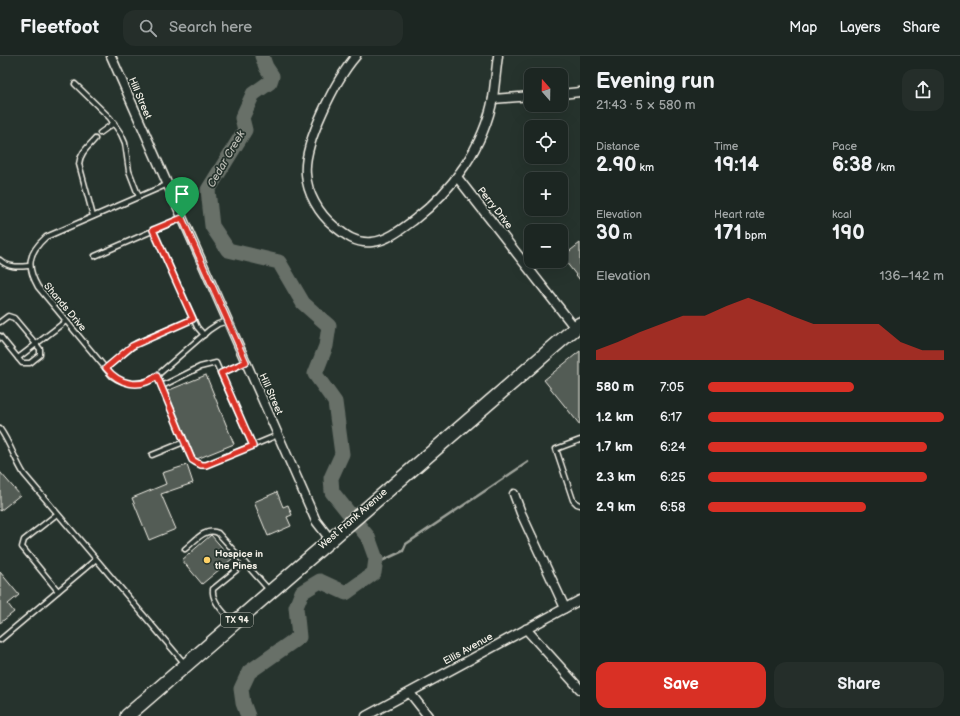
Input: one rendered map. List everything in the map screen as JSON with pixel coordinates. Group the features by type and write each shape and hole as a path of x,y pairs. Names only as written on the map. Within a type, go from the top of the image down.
{"main road":[{"name":"West Frank Avenue","path":"126,716 578,326"}],"street":[{"name":"Hill Street","path":"111,56 166,185 316,521 330,539"},
{"path":"356,56 345,69 327,104 307,155 306,174 313,198 324,216 350,238 371,242 393,235 419,216 457,177 474,150 493,99 498,56"},
{"path":"568,93 580,92"},
{"path":"493,99 524,97"},
{"name":"Perry Drive","path":"457,177 578,326"},
{"path":"514,494 565,608"},
{"name":"Ellis Avenue","path":"366,716 580,600"},
{"path":"526,629 580,689"},
{"path":"410,693 428,716"}],"lane":[{"path":"75,84 101,108 114,123 125,142 129,171 139,196"},
{"path":"100,133 114,123"},
{"path":"93,216 79,164 84,151 95,139"},
{"path":"0,260 6,265 16,267 29,266 37,245 46,237 166,185"},
{"path":"95,256 182,218"},
{"path":"153,230 193,319 197,327 204,335"},
{"name":"Shands Drive","path":"29,266 32,277 38,287 112,376 131,384 143,383 157,376 218,324 228,321"},
{"path":"0,322 8,316 14,318 36,344 40,354 26,364 22,363 0,336"},
{"path":"106,368 132,346 193,319"},
{"path":"18,358 66,321"},
{"path":"221,373 246,362"},
{"path":"162,386 200,367 211,363 217,364 253,446"},
{"path":"157,376 192,460 201,465 206,465 278,435"},
{"path":"0,429 6,437 15,460 24,474 56,514 185,664"},
{"path":"580,440 556,449 573,500 580,505"},
{"path":"152,455 184,442"},
{"path":"56,514 24,540 22,547 58,591"},
{"path":"185,549 207,531 212,530 218,532 270,591"},
{"path":"0,640 95,560"},
{"path":"233,623 217,603 213,591 245,563"}],"building":[{"path":"580,243 580,280 568,265 568,252"},
{"path":"580,351 580,425 544,380"},
{"path":"206,375 234,444 197,459 194,456 167,391"},
{"path":"187,465 193,483 161,494 176,529 149,540 132,498 166,484 162,473"},
{"path":"0,472 20,495 0,511"},
{"path":"277,492 283,507 288,505 292,515 287,517 291,526 268,536 254,502"},
{"name":"Hospice in the Pines","path":"211,535 232,559 202,584 182,560"},
{"path":"0,572 19,595 8,604 14,612 0,623"}],"waterway":[{"name":"Cedar Creek","path":"248,716 243,703 241,689 249,672 299,637 296,607 302,592 320,581 346,593 374,573 376,559 368,537 332,492 331,478 342,454 335,402 315,374 326,346 329,326 303,303 279,262 228,250 212,226 208,190 245,130 242,118 253,94 270,82 272,76 266,67 262,56"},
{"path":"375,564 403,551 406,544 528,462"}],"place":[{"name":"Hospice in the Pines","path":"207,560"}],"route":[{"path":"182,218 246,362 221,373 253,446 206,465 201,465 192,460 157,376 143,383 131,384 112,376 106,368 137,343 193,319 153,230 182,218"}]}
